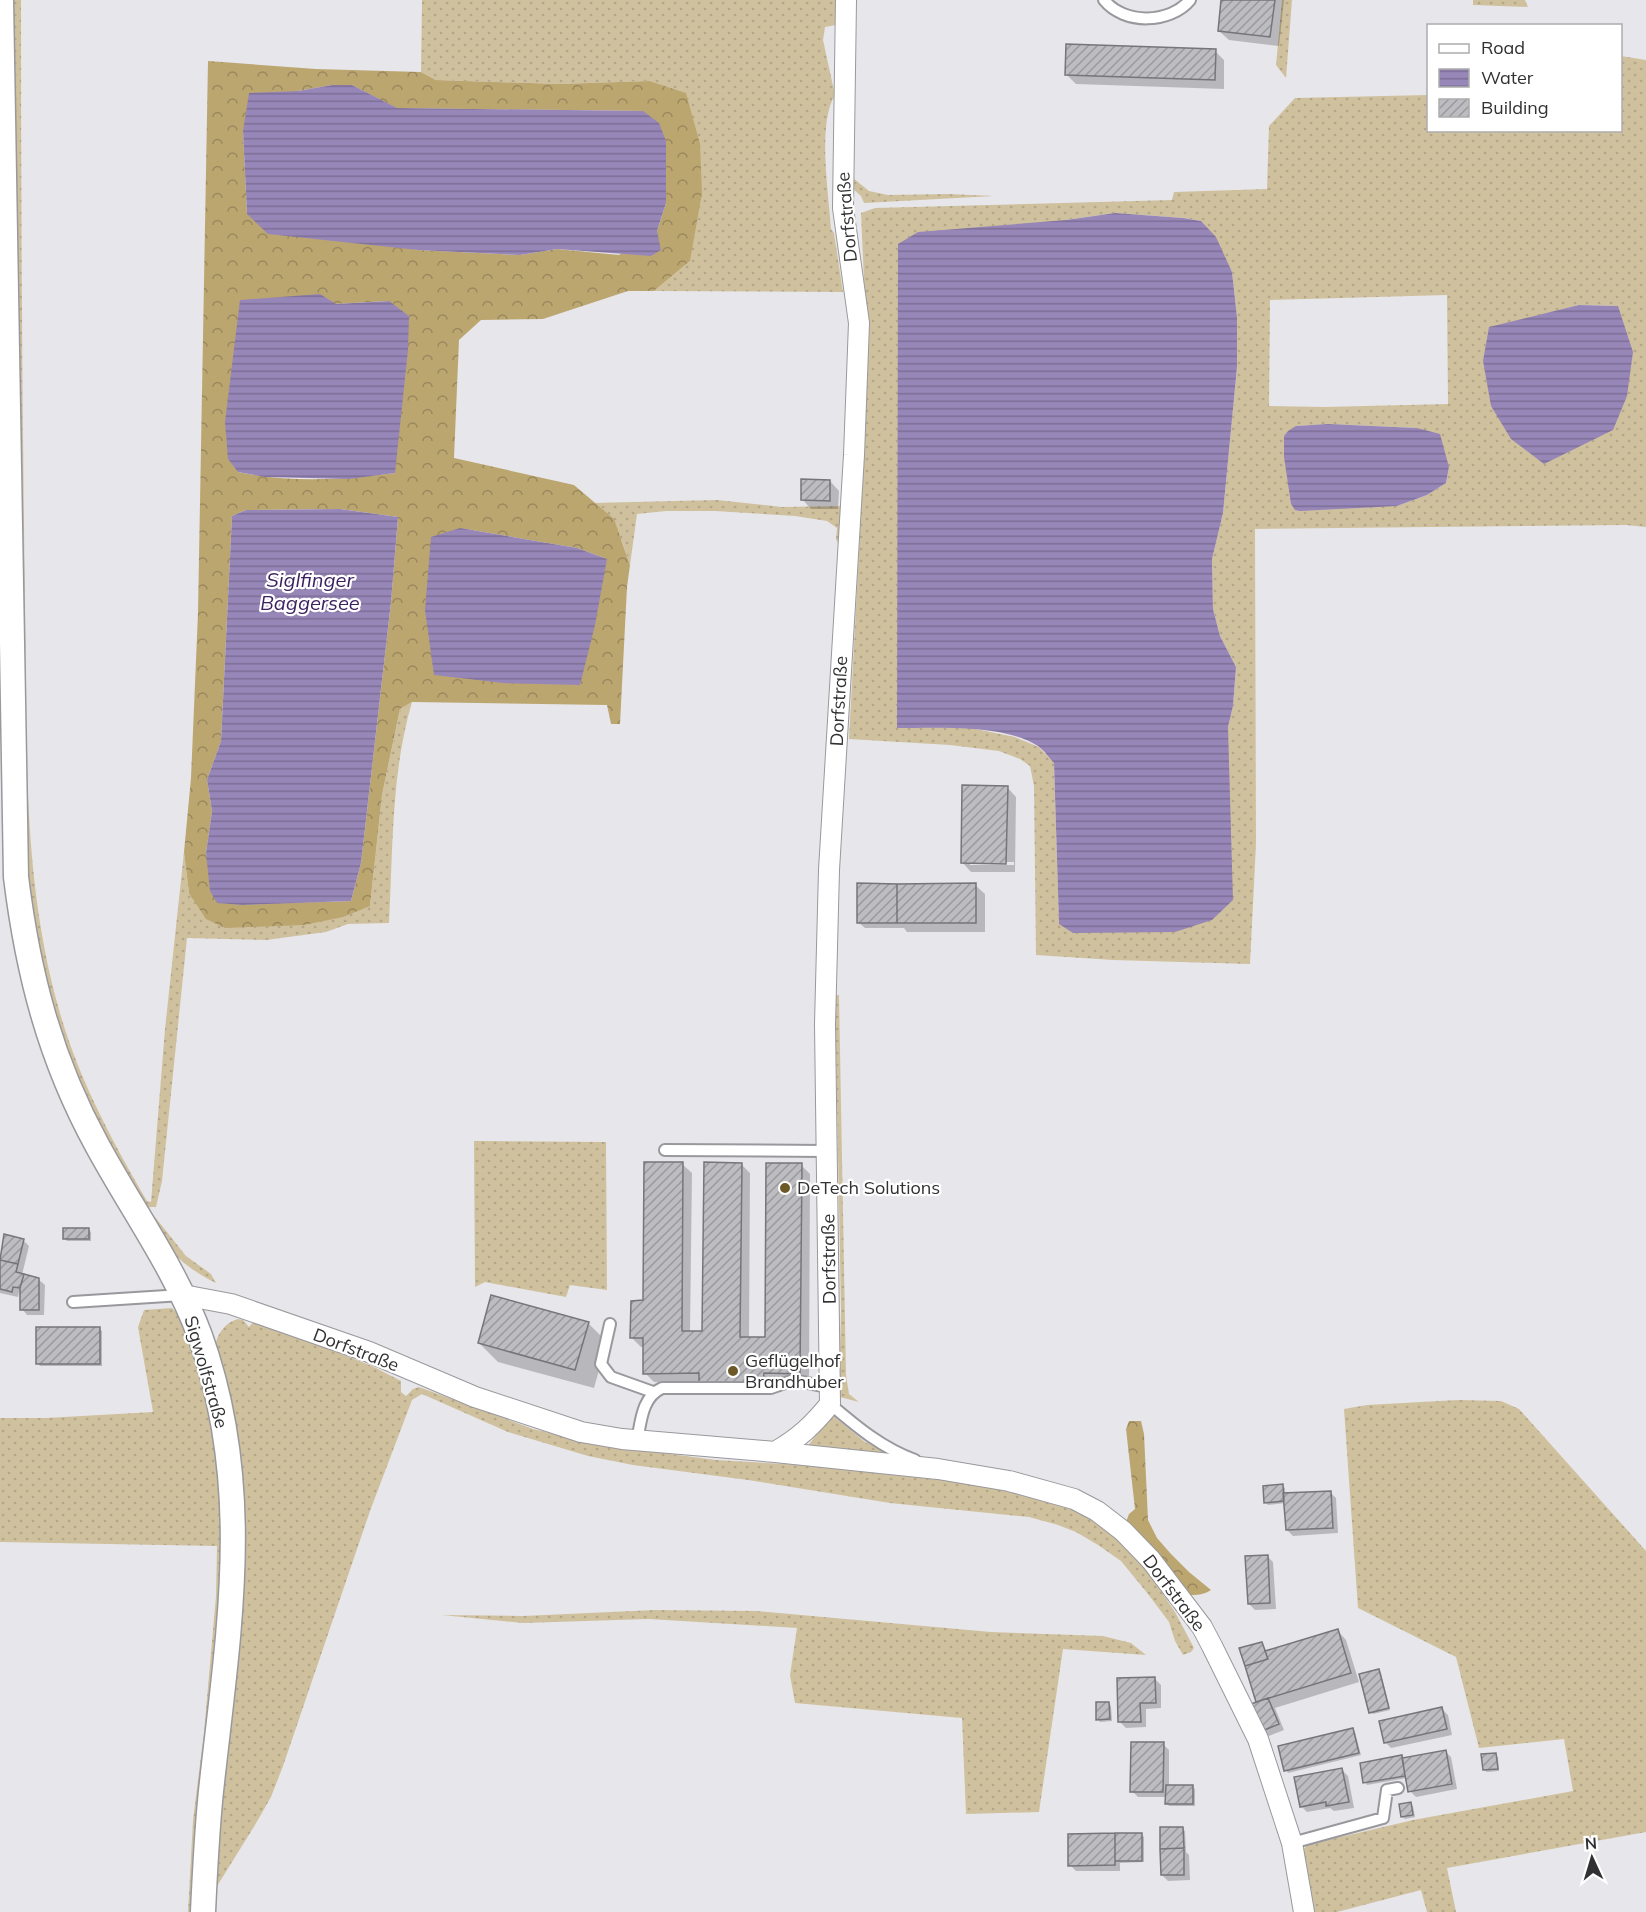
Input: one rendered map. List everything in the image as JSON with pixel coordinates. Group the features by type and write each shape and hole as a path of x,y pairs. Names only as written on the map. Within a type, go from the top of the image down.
{"street":[{"name":"Sigwolfstraße","path":"1,0 13,832 16,877 22,927 50,1043 75,1102 97,1145 183,1295 200,1337 218,1403 228,1458 233,1523 233,1566 226,1666 212,1784 203,1912"},
{"name":"Dorfstraße","path":"830,1396 825,1024 829,870 854,455 859,323 843,208 846,0"},
{"name":"Dorfstraße","path":"183,1295 231,1304 369,1352 475,1397 581,1432 637,1441 775,1452 938,1469 1009,1481 1074,1499 1097,1511 1123,1531 1150,1560 1202,1627 1212,1646 1258,1739 1292,1843 1304,1912"},
{"path":"775,1452 797,1439 811,1427 830,1396"}],"lane":[{"path":"1104,0 1131,17 1161,18 1183,9 1190,0"},
{"path":"665,1150 827,1151"},
{"path":"73,1302 183,1295"},
{"path":"610,1324 601,1364 611,1377 653,1392"},
{"path":"637,1441 647,1398 653,1392 670,1387 771,1388 794,1380 830,1396"},
{"name":"Dorfstraße","path":"830,1396 869,1437 897,1453 938,1469"},
{"path":"1292,1843 1383,1818 1387,1790 1398,1788"}],"shaded area":[{"path":"11,0 21,0 22,373 28,803 32,854 46,956 66,1032 85,1082 108,1131 147,1201 151,1202 165,1029 184,852 189,893 370,906 382,795 400,709 412,702 400,756 397,784 389,923 348,924 326,932 266,940 187,938 162,1181 156,1207 150,1207 146,1211 101,1131 71,1066 44,980 27,884"},
{"path":"422,0 839,0 836,25 825,27 823,40 835,95 826,123 825,160 831,229 834,233 843,292 654,291 690,261 649,81 559,84 436,80 421,72"},
{"path":"1282,0 1292,0 1286,78 1276,65"},
{"path":"1473,0 1525,0 1528,7 1473,5"},
{"path":"1622,56 1646,60 1646,527 1626,525 1255,529 1256,844 1250,964 1036,955 1034,786 1030,766 1020,759 999,751 950,745 849,739 863,476 867,348 861,213 875,208 1172,200 1174,192 1267,189 1269,126 1295,98 1427,95 1427,132 1622,132","holes":["1115,213 1201,221 1232,272 1237,317 1237,367 1223,513 1212,559 1213,609 1220,636 1236,667 1233,706 1228,727 1228,774 1059,924 1054,763 1039,747 1015,737 966,727 897,727 1066,220","1447,295 1448,404 1269,406 1270,300","1579,305 1618,306 1545,314","1328,424 1417,428 1449,467 1446,483 1427,495 1397,506 1296,426"]},
{"path":"853,178 869,191 888,195 994,196 864,203 861,196 853,189"},
{"path":"717,500 782,507 842,506 840,547 836,539 837,528 827,521 795,516 715,511 666,511 637,514 630,565 622,541 592,503"},
{"path":"835,995 839,995 846,1375 849,1394 859,1402 840,1397 839,1391 841,1310"},
{"path":"474,1141 606,1142 607,1290 570,1285 566,1297 485,1282 475,1287"},
{"path":"155,1217 186,1256 211,1274 216,1283 196,1272 177,1257 162,1238"},
{"path":"172,1308 179,1315 206,1399 213,1432 221,1501 222,1574 192,1912 188,1912 193,1820 204,1732 216,1596 217,1546 0,1542 0,1418 46,1418 153,1412 138,1327 144,1310"},
{"path":"243,1320 249,1327 255,1320 372,1366 401,1381 401,1392 406,1396 419,1387 533,1429 595,1444 716,1460 802,1465 958,1482 1005,1489 1073,1508 1110,1531 1142,1563 1175,1612 1194,1648 1183,1655 1175,1641 1169,1622 1121,1561 1076,1532 1058,1525 1029,1517 890,1503 748,1480 633,1465 588,1456 508,1432 422,1394 412,1400 370,1511 271,1797 214,1891 233,1695 216,1342 224,1328 230,1322"},
{"path":"1458,1400 1501,1401 1519,1409 1646,1551 1646,1832 1447,1868 1456,1912 1427,1912 1421,1890 1337,1912 1313,1912 1302,1851 1307,1845 1413,1820 1573,1791 1564,1739 1479,1748 1456,1657 1358,1608 1344,1409 1367,1405"},
{"path":"831,1416 865,1442 893,1455 807,1447"},
{"path":"655,1610 757,1611 991,1632 1103,1636 1131,1643 1146,1655 1063,1649 1039,1812 966,1814 962,1718 795,1703 790,1675 797,1628 649,1619 523,1623 442,1615 523,1616"}],"green space":[{"path":"208,61 316,69 421,72 436,80 559,84 649,81 686,93 700,144 702,193 690,261 654,291 628,291 543,319 481,320 459,340 454,458 574,485 614,519 630,565 620,724 611,724 607,705 412,702 400,709 382,795 370,906 343,917 304,925 225,928 206,919 189,893 184,852 191,778 198,613","holes":["332,85 352,85 396,108 643,111 666,203 657,231 619,255 557,249 520,255 418,250 247,214 243,131 298,91","389,301 395,473 297,479 238,472 336,304","340,509 398,517 391,602 361,863 351,901 242,905 217,903 206,853 212,811 207,780 221,741 232,516 246,510","460,528 577,548 607,559"]},
{"path":"1129,1421 1141,1421 1144,1434 1148,1520 1157,1538 1189,1572 1211,1590 1208,1592 1189,1595 1126,1522 1129,1514 1135,1509 1126,1429"}],"water":[{"path":"332,85 352,85 397,108 643,111 659,123 666,141 666,203 657,231 661,250 651,256 557,249 520,255 418,250 268,234 247,214 243,131 249,93 298,91"},
{"path":"1115,213 1201,221 1216,237 1232,272 1237,317 1237,367 1223,513 1212,559 1213,609 1220,636 1236,667 1233,706 1228,727 1233,900 1212,920 1175,932 1073,933 1059,924 1054,763 1038,746 1008,734 989,731 897,728 898,244 918,232 1066,220"},
{"path":"320,294 336,304 389,301 409,316 408,350 395,473 349,479 265,477 238,472 228,459 225,422 240,300"},
{"path":"1579,305 1618,306 1633,352 1627,396 1613,430 1544,464 1511,439 1491,406 1483,361 1489,327"},
{"path":"1328,424 1417,428 1440,434 1449,467 1446,483 1427,495 1397,506 1295,510 1291,504 1284,457 1284,436 1296,426"},
{"name":"Siglfinger Baggersee","path":"340,509 398,517 391,602 361,863 351,901 242,905 217,903 210,891 206,853 212,811 207,780 221,741 232,516 246,510"},
{"path":"460,528 577,548 607,559 595,625 580,685 503,683 434,675 425,610 431,537"}],"building":[{"path":"1221,0 1275,0 1270,37 1218,31"},
{"path":"1066,44 1216,49 1215,80 1065,75"},
{"path":"801,479 830,480 830,501 801,500"},
{"path":"962,785 1008,786 1006,864 961,863"},
{"path":"857,883 897,884 897,923 857,923"},
{"path":"976,883 976,923 897,923 897,884"},
{"path":"644,1162 683,1162 682,1331 702,1331 704,1162 742,1163 740,1337 765,1337 766,1163 802,1163 800,1374 764,1373 763,1383 699,1383 699,1373 643,1374 643,1338 630,1338 631,1301 643,1300"},
{"path":"63,1228 89,1228 89,1239 63,1239"},
{"path":"4,1234 24,1239 18,1264 0,1260"},
{"path":"0,1260 18,1264 16,1272 24,1274 20,1288 13,1287 12,1292 0,1289"},
{"path":"24,1274 39,1278 39,1310 20,1310 20,1288"},
{"path":"491,1295 589,1322 575,1370 478,1343"},
{"path":"36,1327 100,1327 100,1364 36,1364"},
{"path":"1283,1484 1284,1501 1264,1503 1263,1486"},
{"path":"1331,1491 1333,1528 1286,1530 1283,1493"},
{"path":"1268,1555 1270,1603 1248,1604 1245,1556"},
{"path":"1338,1629 1351,1673 1256,1702 1245,1666 1268,1659 1265,1651"},
{"path":"1262,1642 1268,1659 1245,1666 1239,1648"},
{"path":"1379,1669 1389,1708 1369,1713 1359,1674"},
{"path":"1155,1677 1156,1703 1140,1703 1141,1722 1118,1722 1117,1678"},
{"path":"1268,1698 1279,1724 1262,1731 1251,1704"},
{"path":"1096,1702 1109,1702 1110,1719 1096,1720"},
{"path":"1442,1707 1447,1729 1384,1743 1379,1721"},
{"path":"1353,1728 1359,1753 1284,1771 1278,1746"},
{"path":"1131,1742 1164,1742 1163,1792 1130,1792"},
{"path":"1446,1750 1452,1784 1408,1792 1402,1758"},
{"path":"1496,1753 1498,1769 1483,1770 1481,1754"},
{"path":"1402,1755 1405,1776 1363,1783 1360,1763"},
{"path":"1342,1768 1349,1802 1326,1806 1326,1802 1300,1807 1294,1777"},
{"path":"1166,1785 1193,1785 1193,1804 1165,1804"},
{"path":"1411,1802 1413,1815 1401,1817 1399,1804"},
{"path":"1160,1827 1183,1827 1184,1848 1160,1849"},
{"path":"1115,1833 1115,1865 1068,1866 1068,1834"},
{"path":"1115,1833 1142,1833 1142,1861 1115,1861"},
{"path":"1184,1848 1184,1875 1161,1875 1160,1849"}],"place":[{"name":"DeTech Solutions","path":"785,1188"},
{"name":"Geflügelhof Brandhuber","path":"733,1371"}]}
